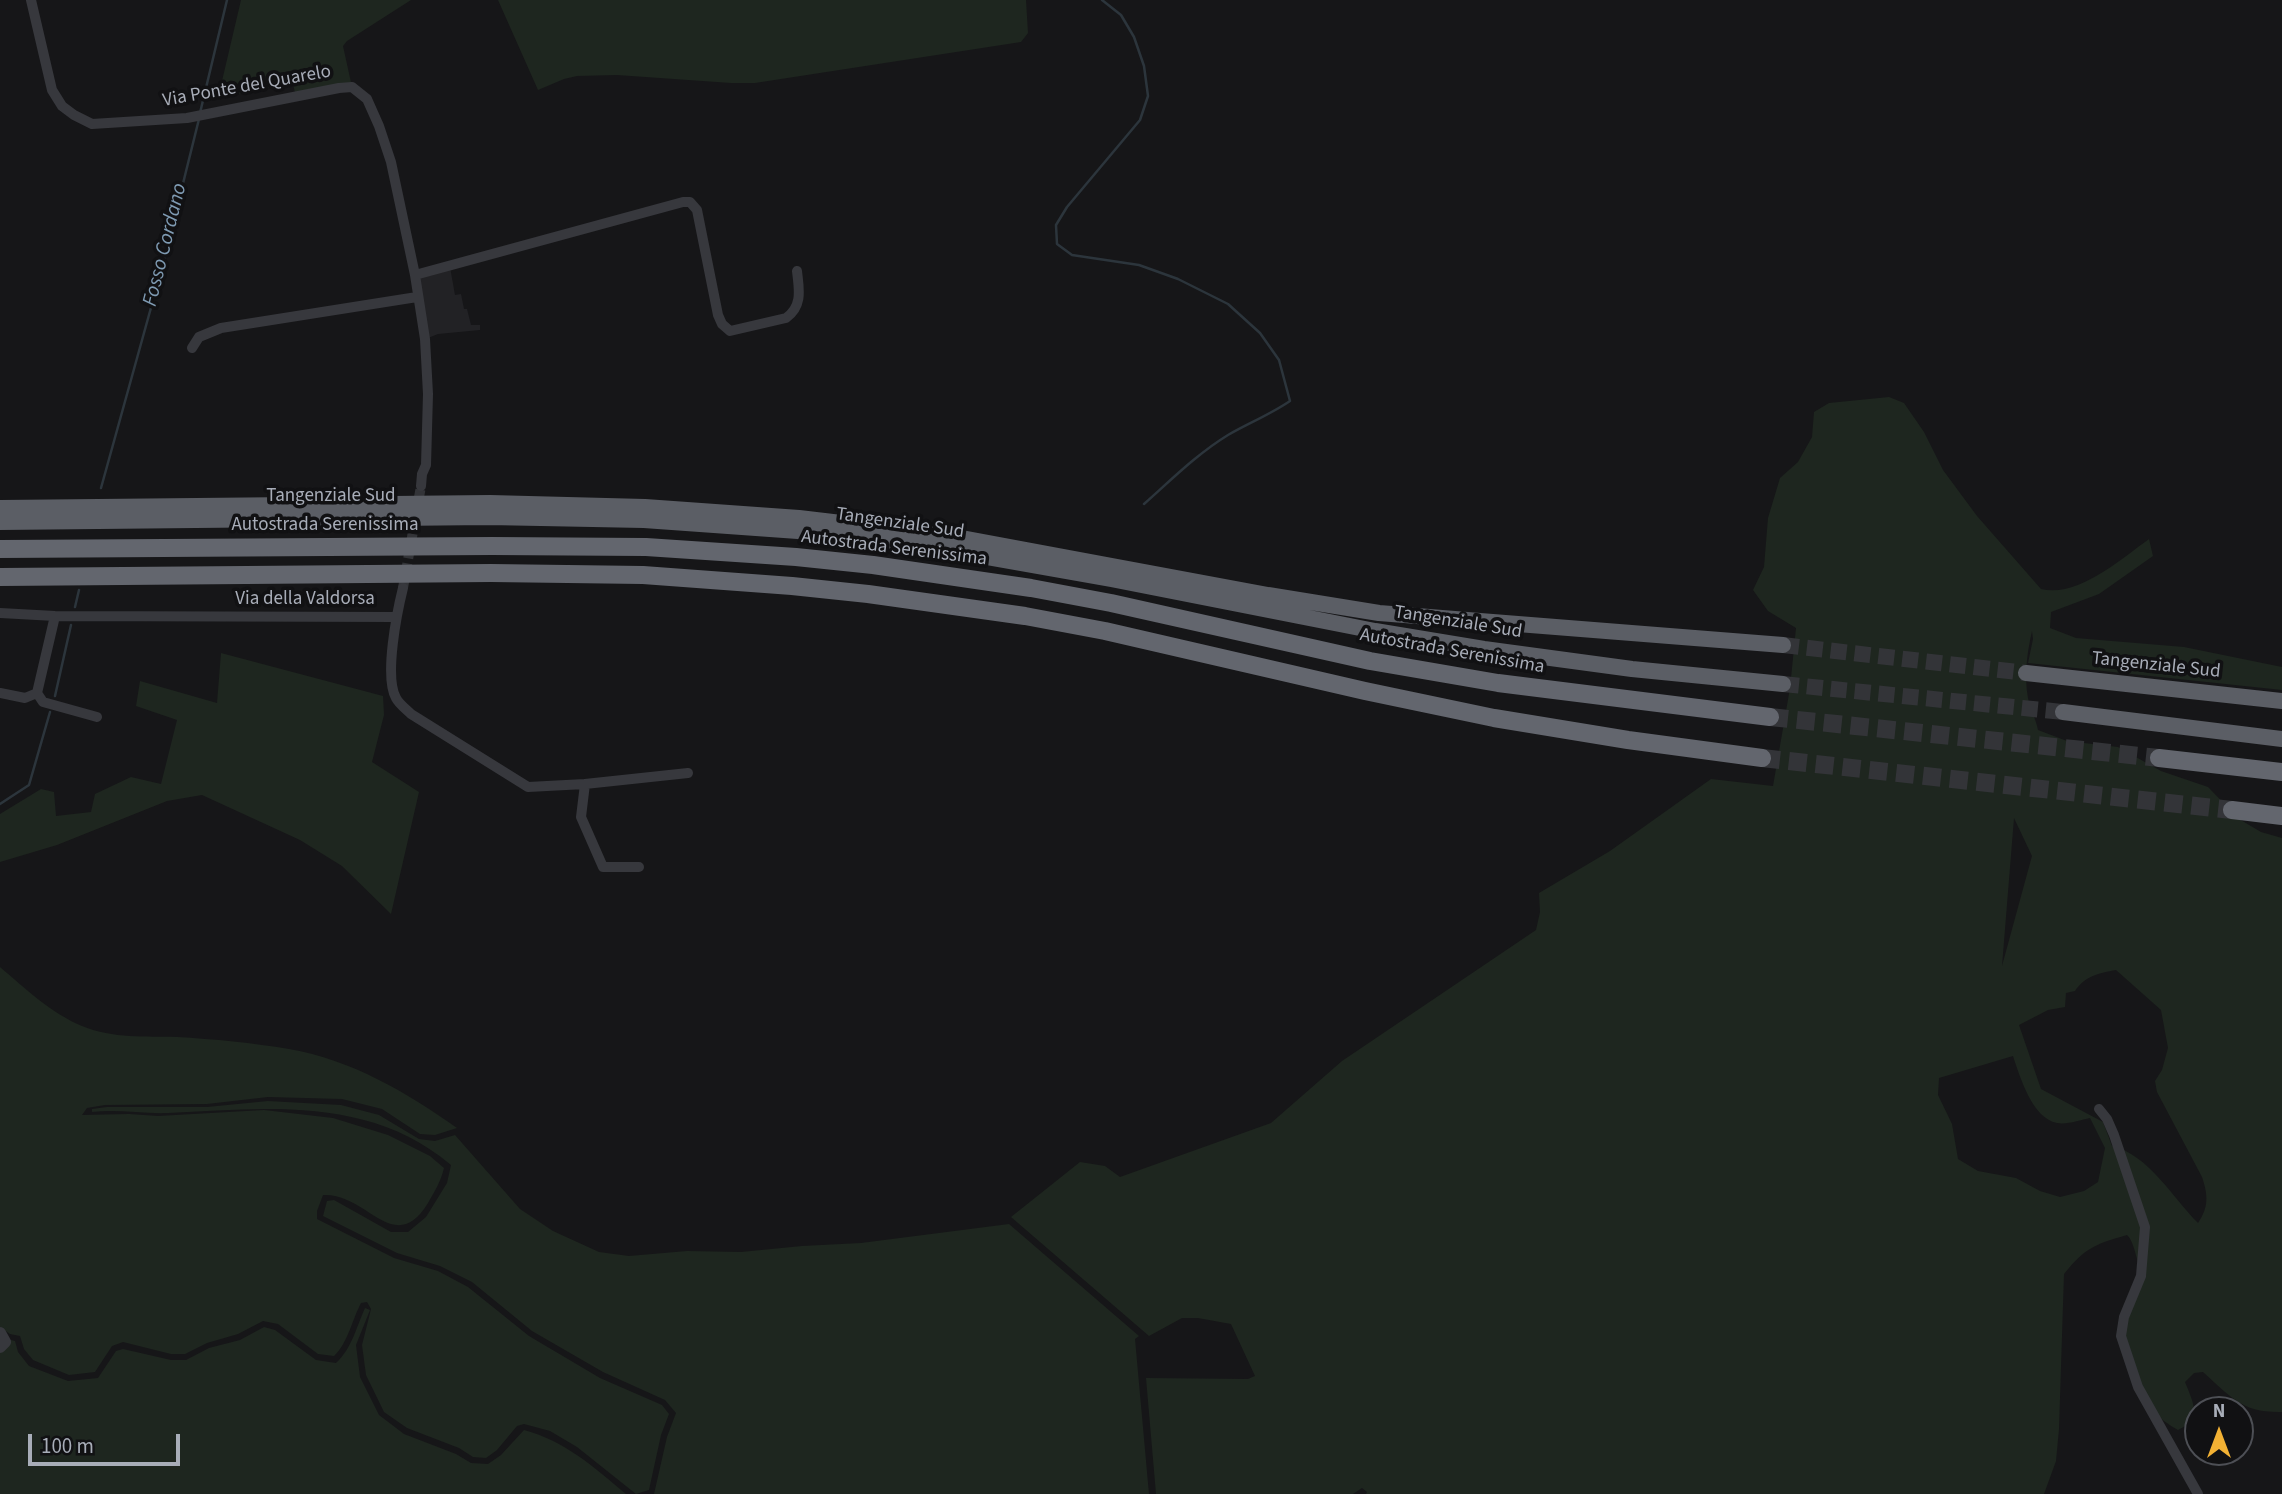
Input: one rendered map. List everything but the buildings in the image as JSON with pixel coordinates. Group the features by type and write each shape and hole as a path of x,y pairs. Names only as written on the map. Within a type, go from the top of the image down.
{"highway":[{"name":"Tangenziale Sud","path":"0,508 490,503 645,507 786,517 951,537 1379,613 1783,645"},
{"name":"Tangenziale Sud","path":"0,522 489,517 644,520 798,531 962,553 1484,649 1632,669 1783,684"},
{"name":"Autostrada Serenissima","path":"0,550 646,547 796,557 873,565 1031,588 1111,603 1370,661 1498,683 1770,717"},
{"path":"0,577 491,573 630,575 805,587 1025,616 1105,631 1494,718 1762,758"},
{"name":"Tangenziale Sud","path":"2026,673 2282,701"},
{"path":"2063,712 2282,739"},
{"path":"2160,758 2282,772"},
{"path":"2232,810 2282,816"}],"street":[{"name":"Via Ponte del Quarelo","path":"31,0 52,90 62,106 92,124 187,118 339,88 352,87 367,99 391,162 415,275 425,339 428,394 426,465 421,486"},
{"path":"415,275 683,202 690,202 697,210 718,315 722,324 730,331 786,318 792,313 799,302 797,271"},
{"path":"192,348 199,337 221,328 417,297"},
{"path":"396,618 402,588"},
{"name":"Via della Valdorsa","path":"0,613 55,616 396,618 391,683 396,699 411,714 528,787 688,773"},
{"path":"55,616 37,693 43,702 97,717"},
{"path":"0,693 25,698 37,693"},
{"path":"585,783 582,817 603,867 639,867"},
{"path":"2099,1109 2113,1132 2145,1227 2141,1276 2124,1317 2121,1336 2138,1387 2198,1494"},
{"path":"0,1333 5,1342 0,1347"}],"shaded area":[{"path":"241,0 411,0 343,46 352,87 296,97 293,84 289,84 218,98"},
{"path":"498,0 1026,0 1028,33 1021,42 755,83 617,75 577,76 538,90"},
{"path":"450,267 455,295 461,294 471,325 480,325 480,330 438,334 428,338 417,276"},
{"path":"1889,397 1904,403 1924,432 1943,470 1977,516 2041,589 2069,588 2083,583 2149,539 2153,556 2099,594 2051,612 2050,628 2076,638 2184,647 2282,667 2282,690 2028,663 2032,631 2026,673 2028,698 2038,730 2067,741 2118,747 2161,771 2208,787 2239,819 2261,832 2282,838 2282,1412 2254,1409 2254,1396 2230,1396 2203,1372 2194,1373 2185,1382 2191,1396 2184,1396 2184,1427 2178,1430 2155,1413 2140,1384 2125,1341 2126,1319 2143,1277 2127,1235 2091,1248 2064,1274 2059,1429 2056,1461 2044,1494 1366,1494 1362,1488 1353,1494 1156,1494 1146,1378 1248,1379 1255,1376 1231,1324 1182,1318 1149,1336 1011,1217 1080,1162 1105,1166 1120,1177 1271,1123 1342,1061 1536,930 1540,912 1539,893 1610,851 1711,779 1773,786 1790,688 1796,628 1768,611 1753,590 1764,567 1768,518 1780,478 1798,462 1812,437 1814,412 1829,403","holes":["2014,818 2032,856 2002,966","2116,970 2161,1010 2168,1048 2162,1070 2155,1081 2157,1092 2204,1183 2206,1206 2198,1223 2149,1167 2112,1146 2103,1122 2041,1089 2019,1025 2048,1010 2065,1007 2066,993 2075,991 2093,976","2013,1056 2028,1096 2048,1120 2065,1123 2090,1118 2105,1148 2098,1182 2084,1191 2060,1197 2040,1191 2016,1178 1978,1171 1958,1159 1952,1124 1938,1095 1939,1078"]},
{"path":"221,653 383,696 384,715 372,762 419,792 391,914 342,866 300,840 202,795 167,801 57,845 0,862 0,814 41,789 54,792 56,816 91,812 95,794 131,777 161,784 177,720 136,706 140,681 217,703"},
{"path":"0,967 49,1007 82,1026 118,1035 233,1042 312,1054 377,1079 457,1128 435,1135 420,1134 382,1109 342,1099 268,1097 207,1104 105,1105 87,1108 82,1115 158,1116 264,1110 333,1118 388,1135 430,1156 444,1168 439,1182 416,1218 404,1225 380,1219 339,1197 323,1195 317,1219 394,1258 438,1271 468,1287 529,1336 600,1378 662,1405 669,1414 661,1435 649,1490 636,1494 577,1447 550,1431 524,1424 517,1426 497,1450 486,1458 473,1457 459,1448 407,1428 384,1412 366,1375 362,1345 371,1309 367,1302 361,1303 346,1338 334,1356 318,1354 278,1324 263,1321 238,1334 207,1343 185,1354 171,1354 123,1342 112,1346 95,1372 69,1375 33,1360 24,1349 20,1336 10,1334 0,1327"},
{"path":"268,1101 341,1105 379,1115 419,1139 435,1141 455,1135 520,1209 553,1231 599,1252 629,1256 687,1251 741,1252 861,1243 1009,1224 1139,1336 1135,1339 1149,1494 654,1494 667,1437 676,1413 665,1400 603,1372 532,1331 472,1282 440,1266 397,1253 323,1216 327,1201 334,1200 391,1232 408,1232 426,1217 447,1183 451,1165 420,1143 386,1127 352,1117 316,1111 242,1109 168,1113 92,1112 92,1109 107,1107 207,1107"},
{"path":"365,1308 370,1310 356,1345 360,1377 379,1415 404,1434 456,1454 471,1463 488,1464 501,1455 524,1430 566,1448 626,1494 0,1494 0,1334 15,1341 18,1352 29,1366 68,1381 98,1378 116,1351 123,1349 171,1360 186,1360 209,1348 240,1340 264,1327 275,1330 316,1360 336,1363 350,1344"}],"waterway":[{"name":"Fosso Cordano","path":"200,113 227,0"},
{"path":"1102,0 1121,15 1134,37 1144,66 1148,96 1140,120 1067,207 1056,225 1057,244 1072,255 1139,265 1178,279 1228,304 1260,333 1279,360 1290,401 1217,442 1144,504"},
{"name":"Fosso Cordano","path":"101,488 162,268 199,119"},
{"name":"Fosso Cordano","path":"75,607 79,590"},
{"name":"Fosso Cordano","path":"55,696 71,625"},
{"name":"Fosso Cordano","path":"0,804 29,785 50,712"}],"tunnel":[{"path":"403,588 421,486"},
{"path":"1783,645 2026,673"},
{"path":"1783,684 2063,712"},
{"path":"1770,717 2159,758"},
{"path":"1762,758 2232,810"}]}
